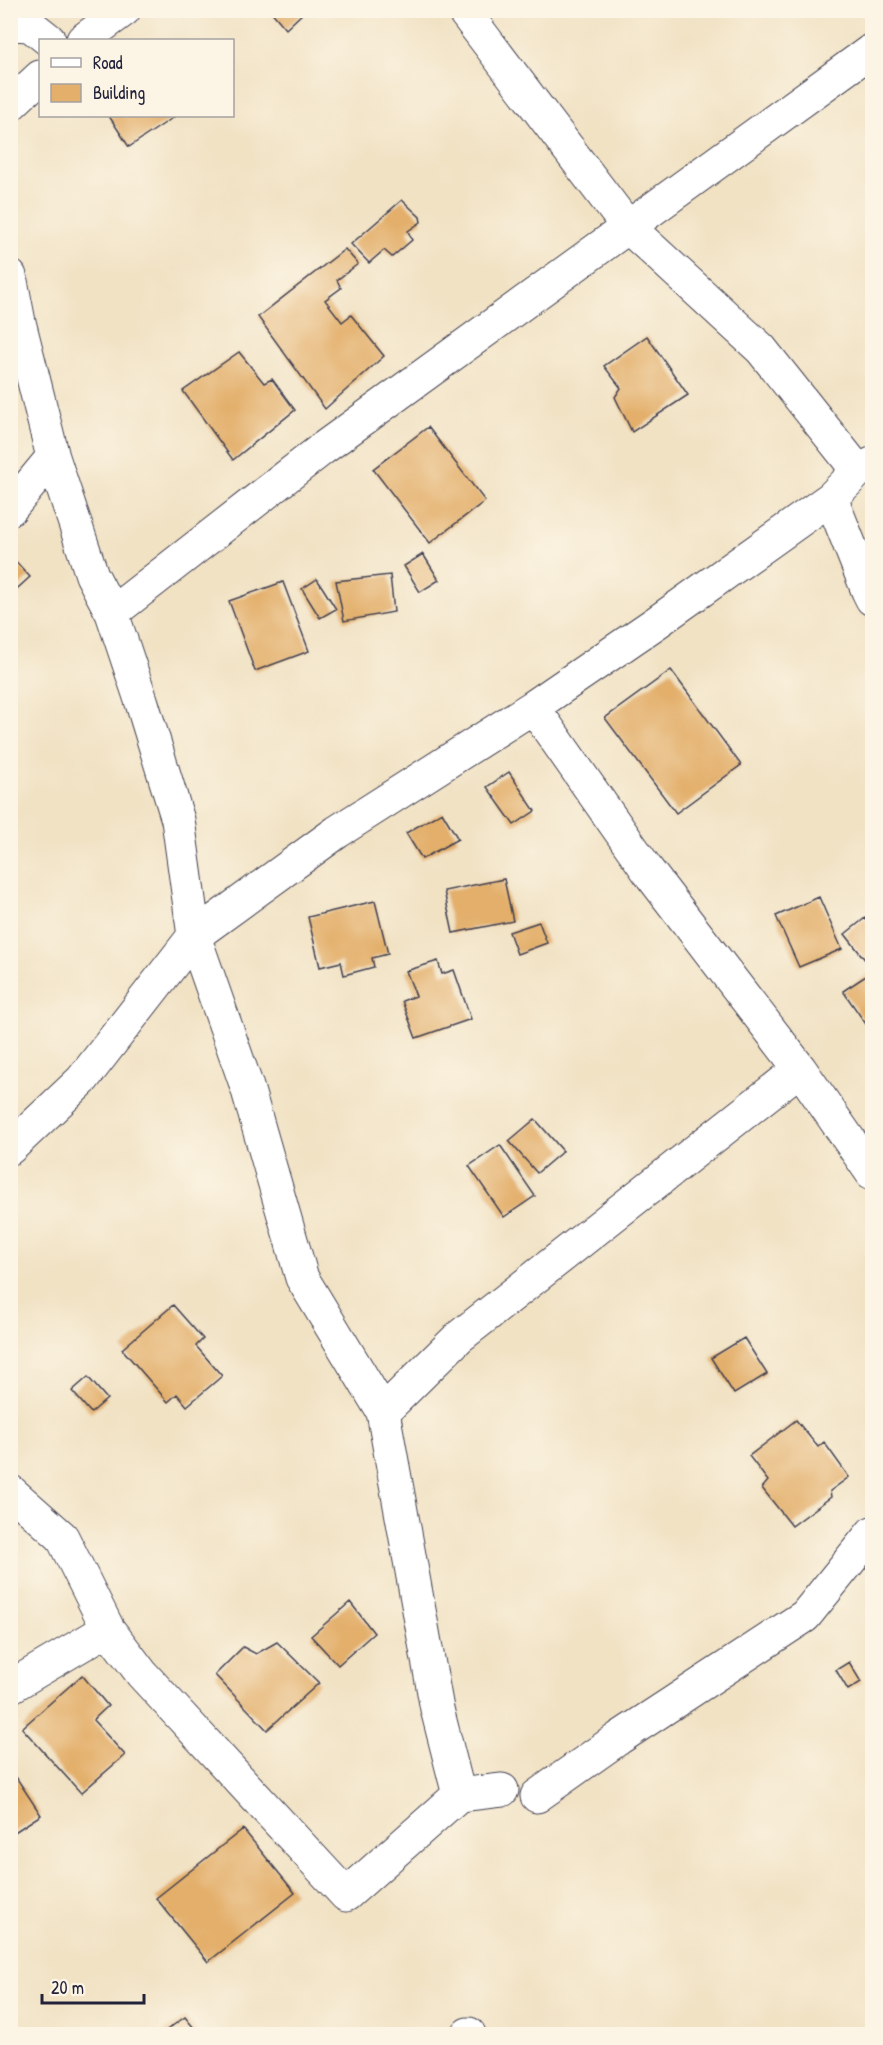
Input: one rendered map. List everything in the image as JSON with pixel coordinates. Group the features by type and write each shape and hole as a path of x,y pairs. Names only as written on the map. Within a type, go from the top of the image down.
{"street":[{"path":"84,39 124,10"},
{"path":"10,1148 82,1080 194,936 337,832 532,707 657,622 831,498 865,468 761,349 627,226 463,10"},
{"path":"112,613 322,448 873,50"},
{"path":"10,105 39,78"},
{"path":"10,276 52,457 92,575 112,613 178,820 194,936 247,1088 302,1278 383,1412 437,1709 459,1796"},
{"path":"10,509 52,457"},
{"path":"831,498 873,599"},
{"path":"532,707 648,871 800,1069 873,1173"},
{"path":"383,1412 459,1337 800,1069"},
{"path":"10,1491 62,1537 108,1629 142,1674 346,1895 459,1796 502,1790"},
{"path":"537,1796 619,1738 805,1616 873,1533"},
{"path":"10,1687 108,1629"}],"building":[{"path":"270,10 306,10 286,29"},
{"path":"110,117 174,117 129,147"},
{"path":"402,200 420,217 421,222 408,231 412,240 392,257 384,250 369,263 351,244"},
{"path":"345,249 358,264 337,280 341,288 325,300 342,322 351,315 384,356 325,409 258,317"},
{"path":"647,336 688,395 632,432 615,397 621,388 604,366"},
{"path":"239,352 264,383 272,379 295,410 233,460 183,391"},
{"path":"428,427 485,501 430,543 373,469"},
{"path":"423,554 439,580 420,592 404,566"},
{"path":"10,555 30,577 10,595"},
{"path":"390,575 394,612 344,621 336,581"},
{"path":"317,579 336,609 320,618 302,589"},
{"path":"283,582 309,651 255,671 229,601"},
{"path":"671,670 741,765 676,813 605,718"},
{"path":"509,772 535,811 514,825 487,787"},
{"path":"442,812 458,839 422,859 406,833"},
{"path":"504,879 513,921 453,933 444,891"},
{"path":"819,897 842,949 799,967 776,916"},
{"path":"375,901 388,954 372,958 374,967 344,975 341,962 320,967 308,917"},
{"path":"865,918 872,928 872,964 870,966 845,934"},
{"path":"539,922 547,943 517,954 509,932"},
{"path":"438,961 442,974 454,970 471,1019 416,1038 402,1001 416,996 406,971"},
{"path":"872,972 872,1024 868,1027 843,991"},
{"path":"535,1119 563,1151 537,1173 509,1141"},
{"path":"500,1145 535,1196 504,1217 469,1166"},
{"path":"173,1305 203,1339 196,1346 222,1376 187,1406 177,1394 168,1402 122,1349"},
{"path":"744,1338 767,1374 734,1394 711,1358"},
{"path":"88,1377 107,1399 91,1413 72,1391"},
{"path":"796,1420 818,1447 824,1442 849,1477 830,1491 831,1497 792,1526 762,1488 768,1481 749,1456"},
{"path":"350,1602 374,1633 338,1665 311,1636"},
{"path":"277,1642 319,1683 267,1730 215,1675 243,1647 256,1654"},
{"path":"849,1662 861,1682 848,1690 836,1670"},
{"path":"82,1675 108,1706 93,1720 125,1755 81,1793 22,1728"},
{"path":"10,1768 41,1815 10,1835"},
{"path":"243,1829 295,1893 208,1962 156,1898"},
{"path":"185,2017 199,2034 161,2034"}]}
